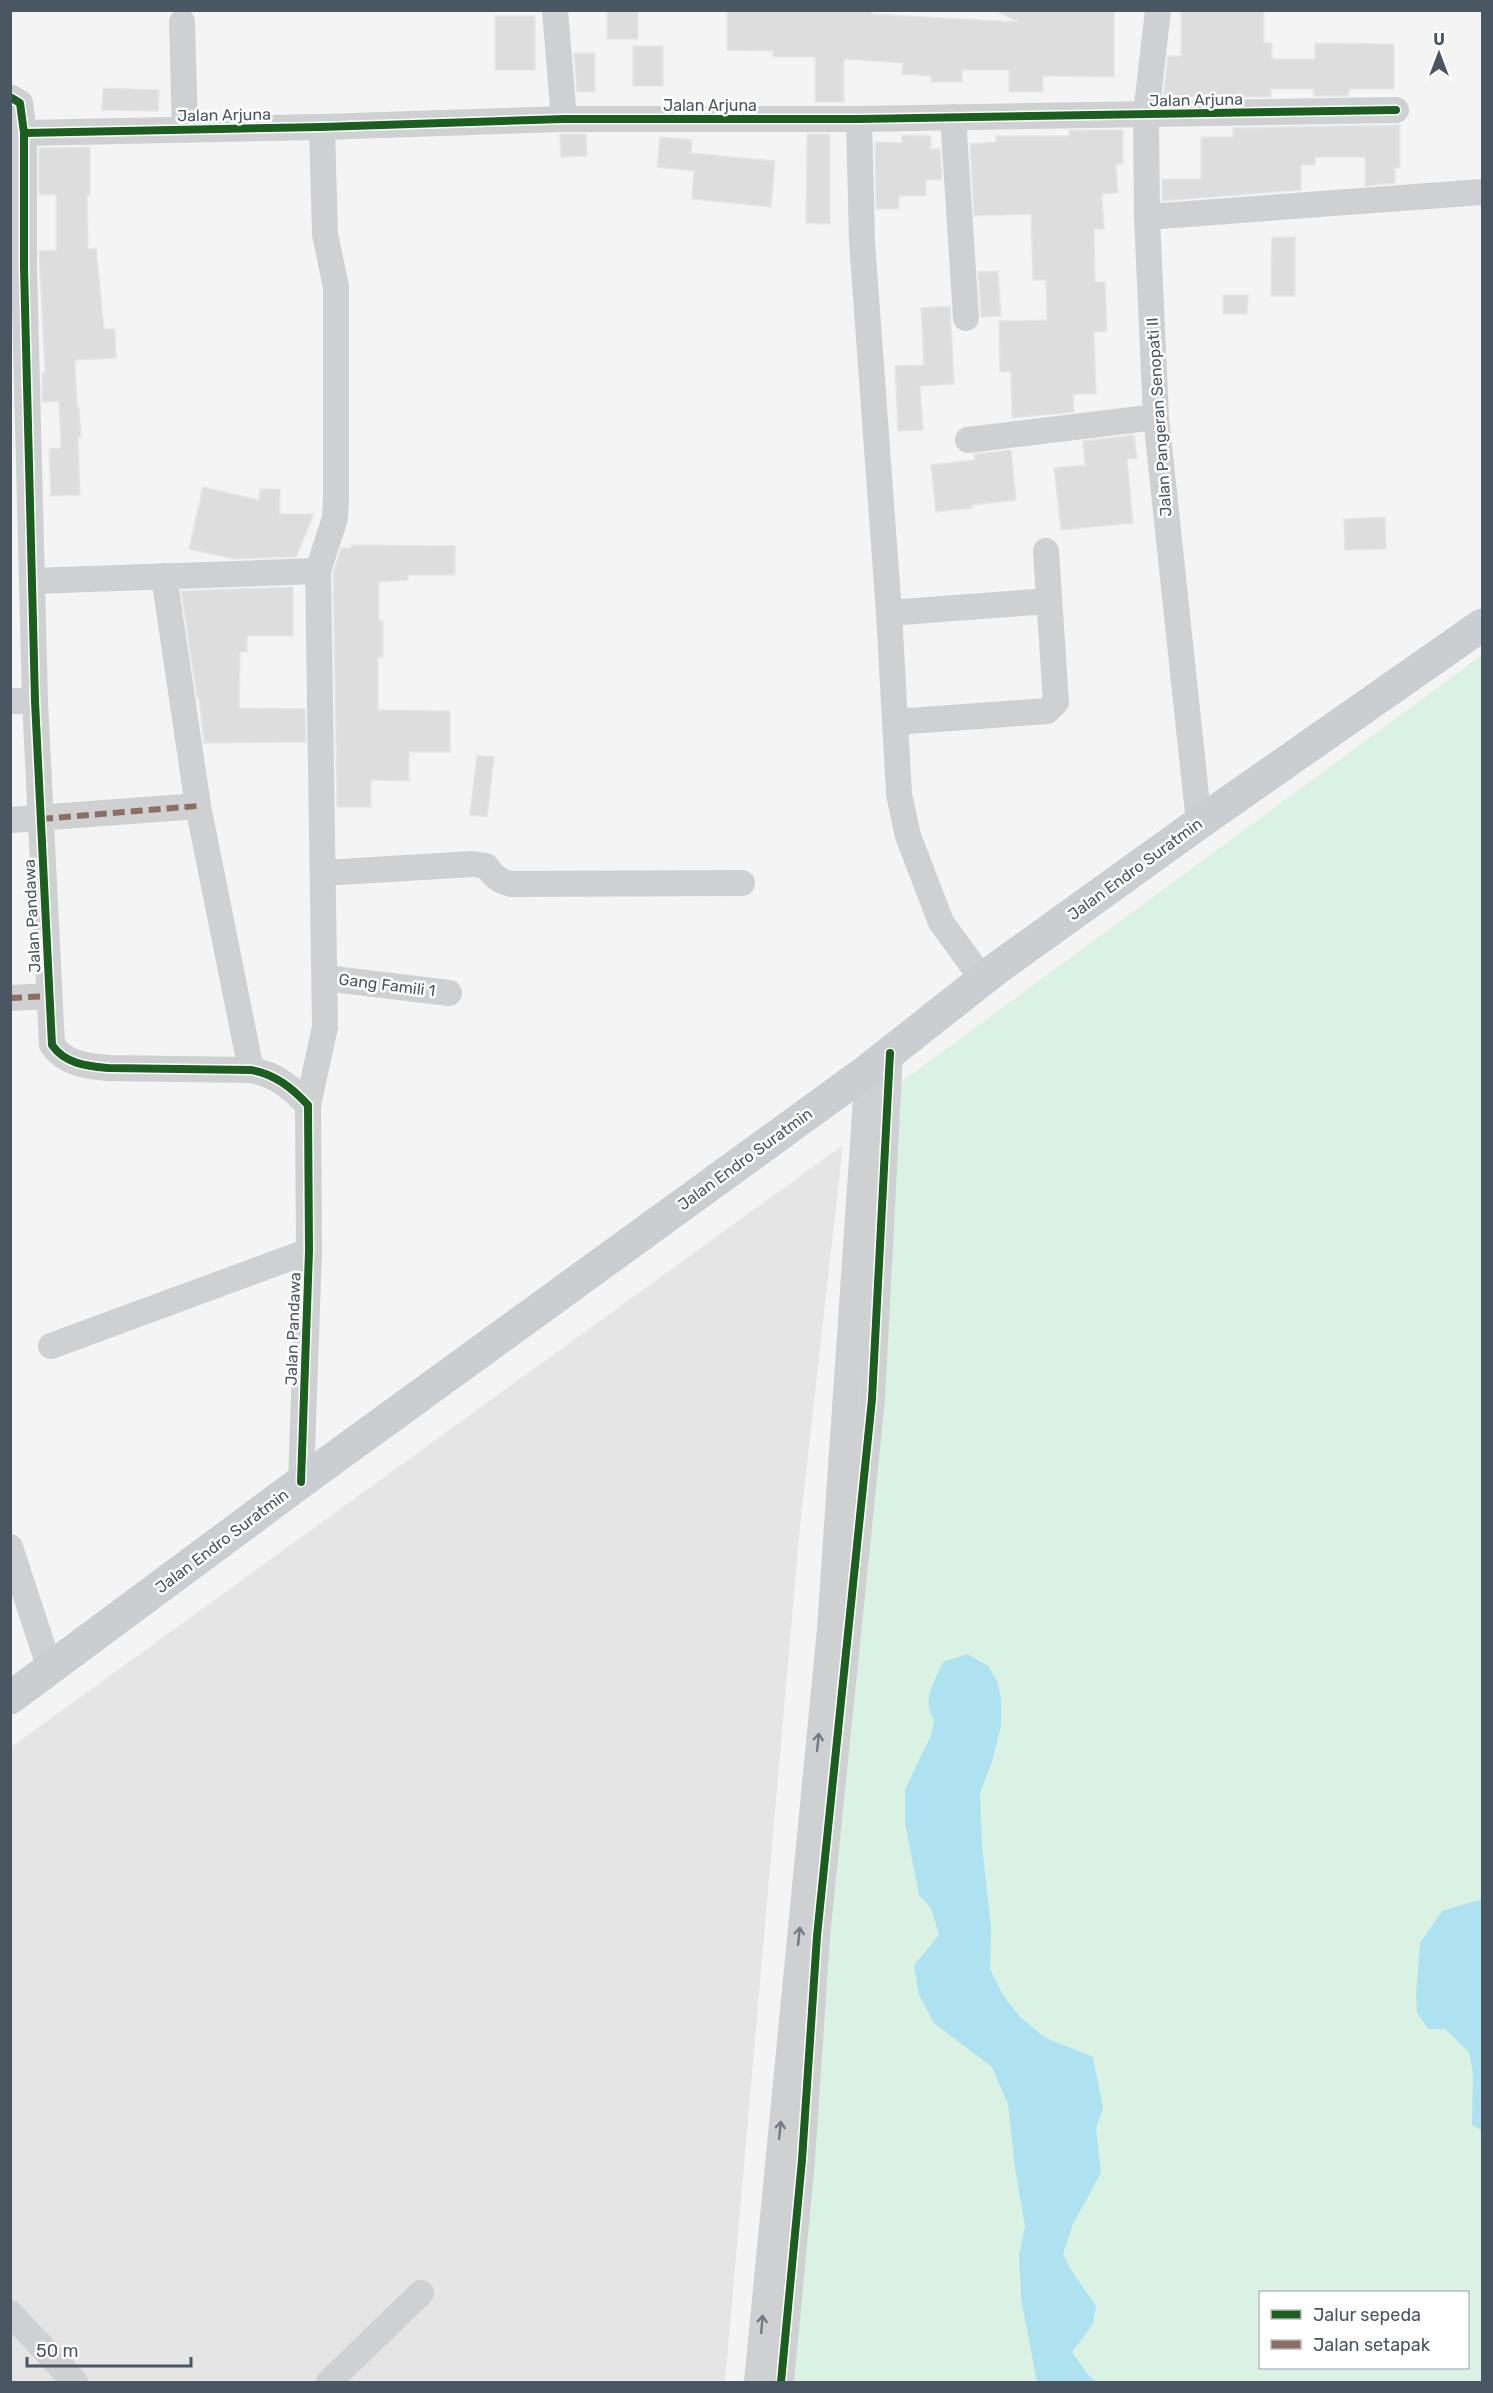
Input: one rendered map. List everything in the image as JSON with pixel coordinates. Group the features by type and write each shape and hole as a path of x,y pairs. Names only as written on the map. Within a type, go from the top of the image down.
{"main road":[{"name":"Jalan Endro Suratmin","path":"10,1698 301,1482 879,1062 989,974 1199,823 1482,625"}],"street":[{"path":"555,10 564,119"},
{"name":"Jalan Pangeran Senopati II","path":"1158,10 1146,115 1147,217 1156,417 1199,823"},
{"path":"182,22 185,129"},
{"name":"Jalan Pandawa","path":"10,97 20,104 24,133 17,267 21,507 32,581 23,701 41,819 52,1045 57,1053 86,1066 262,1072 280,1080 294,1090 308,1105 309,1251 301,1482"},
{"name":"Jalan Arjuna","path":"24,133 564,119 859,119 1396,110"},
{"path":"953,117 966,318"},
{"path":"859,119 862,242 889,613 899,794 908,836 930,890 955,915 989,974"},
{"path":"308,1105 326,1027 318,571 334,518 336,499 336,287 326,234 322,127"},
{"path":"1147,217 1482,192"},
{"path":"968,440 1156,417"},
{"path":"895,722 1047,711 1053,707 1056,702 1046,551"},
{"path":"32,581 318,571"},
{"path":"164,576 198,806 251,1070"},
{"path":"889,613 1050,601"},
{"path":"10,820 198,806"},
{"path":"323,873 473,864 486,866 494,878 511,884 742,883"},
{"name":"Gang Famili 1","path":"326,978 449,993"},
{"path":"10,998 49,996"},
{"path":"757,2382 830,1629 879,1062"},
{"path":"781,2382 802,2160 817,1936 872,1399 879,1062"},
{"path":"51,1346 309,1251"},
{"path":"10,1546 50,1669"},
{"path":"329,2382 421,2293"},
{"path":"10,2313 75,2382"}],"shaded area":[{"path":"843,1145 800,1526 725,2382 11,2382 10,1748"}],"green space":[{"path":"1482,655 1482,2382 769,2382 874,1102"}],"water":[{"path":"968,1654 989,1667 998,1683 1001,1699 1001,1726 980,1794 982,1846 991,1927 990,1969 1003,1995 1020,2017 1044,2037 1093,2057 1103,2108 1096,2128 1101,2173 1073,2224 1063,2254 1071,2270 1096,2306 1093,2324 1072,2352 1088,2375 1097,2382 1037,2382 1021,2299 1019,2255 1025,2227 1015,2168 1008,2104 992,2067 934,2023 919,1995 914,1965 939,1935 931,1908 919,1895 905,1823 905,1790 931,1735 934,1720 930,1713 929,1698 936,1677 943,1662"},
{"path":"1482,1899 1482,2131 1472,2125 1473,2074 1469,2052 1445,2029 1428,2029 1417,2012 1416,1995 1420,1943 1442,1911"}],"building":[{"path":"607,10 638,10 638,39 607,39"},
{"path":"727,10 872,10 872,14 1019,22 993,10 1114,10 1114,77 1043,76 1043,92 1009,92 1009,70 962,70 962,82 931,82 931,76 902,74 903,63 844,59 844,102 815,102 815,57 773,57 773,51 727,50"},
{"path":"1181,10 1264,10 1264,43 1272,43 1272,59 1315,59 1315,43 1394,44 1394,89 1349,89 1348,96 1314,96 1314,89 1271,89 1271,97 1163,97 1168,56 1181,56"},
{"path":"495,16 535,16 535,70 495,70"},
{"path":"633,46 663,46 663,86 633,86"},
{"path":"574,53 595,53 595,92 577,92"},
{"path":"103,88 159,90 158,111 102,110"},
{"path":"1400,125 1400,168 1395,168 1395,183 1365,186 1365,157 1315,157 1315,165 1301,165 1301,190 1162,201 1162,179 1201,179 1201,137 1233,137 1233,128"},
{"path":"1069,130 1123,130 1123,164 1116,164 1118,193 1102,194 1104,229 1094,229 1095,282 1105,282 1107,331 1094,332 1096,394 1073,394 1074,412 1012,418 1011,372 1000,372 999,321 1047,320 1046,280 1033,280 1031,214 974,216 970,144 996,142 996,136 1069,136"},
{"path":"560,134 586,134 587,156 561,157"},
{"path":"807,134 830,134 830,224 806,223"},
{"path":"902,135 931,136 931,149 940,149 942,180 926,180 926,196 899,196 899,209 876,209 875,142 902,143"},
{"path":"660,137 692,140 691,153 775,161 771,207 692,199 694,171 657,167"},
{"path":"90,147 90,195 87,195 88,249 96,248 104,329 115,329 116,358 75,360 81,437 78,437 80,495 51,496 49,449 61,448 59,401 42,402 42,373 45,373 39,251 56,250 56,195 39,195 39,148"},
{"path":"1272,237 1295,237 1295,296 1271,296"},
{"path":"998,271 1001,316 981,317 978,272"},
{"path":"1223,295 1248,295 1247,314 1223,314"},
{"path":"950,306 954,384 920,386 923,430 898,431 895,366 924,365 921,308"},
{"path":"1134,435 1137,458 1127,459 1133,523 1061,530 1054,468 1085,465 1083,441"},
{"path":"1011,450 1016,500 936,512 931,465 975,460 974,454"},
{"path":"203,487 259,500 260,489 280,489 280,514 314,514 296,557 234,559 189,549"},
{"path":"1385,517 1386,549 1345,550 1344,519"},
{"path":"351,545 455,546 455,575 408,575 408,580 379,582 379,621 383,621 383,657 378,657 378,710 450,711 450,752 409,752 409,781 371,780 371,807 337,807 333,573 341,548 351,548"},
{"path":"293,587 293,636 247,636 247,652 240,652 239,708 305,709 306,742 204,743 181,591"},
{"path":"477,755 494,757 487,817 470,815"}],"marked path":[{"path":"41,819 198,806"},
{"path":"10,998 49,996"}],"cycle path":[{"path":"10,97 20,103 24,133 24,267 35,701 52,1045 70,1060 92,1066 260,1072 282,1083 308,1105 309,1251 301,1482"},
{"path":"24,133 564,119 859,119 1396,110"},
{"path":"781,2382 802,2160 817,1936 872,1399 890,1053"}]}
